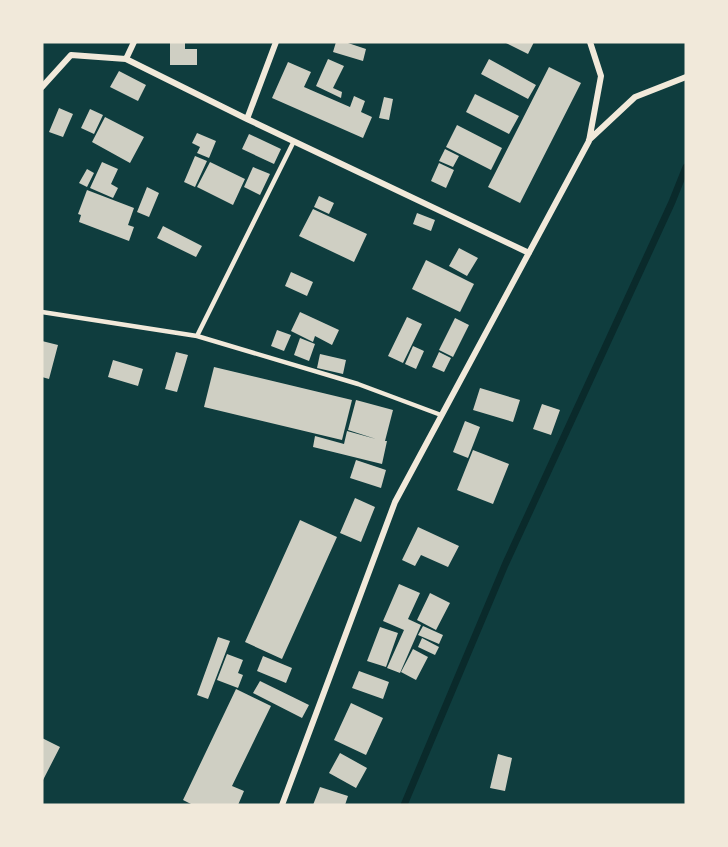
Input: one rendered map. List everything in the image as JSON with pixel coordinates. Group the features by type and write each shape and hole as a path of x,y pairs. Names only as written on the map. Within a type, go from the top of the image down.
{"street":[{"path":"126,59 134,42"},
{"path":"247,119 276,42"},
{"path":"282,805 395,502 589,141 601,76 591,42"},
{"path":"42,87 71,55 126,59 529,253"},
{"path":"589,141 635,97 686,77"}],"lane":[{"path":"197,336 294,141"},
{"path":"42,312 197,336 358,384 441,415"}],"building":[{"path":"170,42 185,42 185,49 197,49 197,65 170,65"},
{"path":"336,42 345,42 366,49 363,61 333,52"},
{"path":"504,42 534,42 528,54"},
{"path":"328,59 344,66 333,88 342,92 341,98 316,86"},
{"path":"489,59 536,85 528,99 481,74"},
{"path":"288,62 311,72 304,87 350,107 354,96 365,101 361,112 372,117 363,138 272,98"},
{"path":"549,67 581,83 520,203 488,187"},
{"path":"119,71 146,85 138,101 110,87"},
{"path":"475,94 519,116 509,134 466,112"},
{"path":"384,97 393,99 389,120 379,118"},
{"path":"59,108 73,114 63,137 49,132"},
{"path":"90,109 103,115 94,134 81,128"},
{"path":"105,117 144,137 130,163 92,142"},
{"path":"457,125 502,148 491,170 446,147"},
{"path":"197,133 216,141 209,158 197,153 200,147 192,143"},
{"path":"249,134 281,149 274,164 242,149"},
{"path":"445,149 459,156 453,167 439,161"},
{"path":"195,156 207,161 195,187 184,182"},
{"path":"102,162 118,169 111,184 118,188 113,198 90,188"},
{"path":"210,162 245,179 233,205 197,187"},
{"path":"439,163 454,170 446,188 431,181"},
{"path":"253,167 270,174 260,195 244,187"},
{"path":"87,169 94,173 87,187 79,183"},
{"path":"147,187 159,193 149,217 137,212"},
{"path":"87,190 134,208 128,225 134,227 129,241 79,222 81,215 78,214"},
{"path":"319,196 334,203 329,214 314,207"},
{"path":"313,209 367,234 354,262 299,236"},
{"path":"417,213 435,220 431,231 413,224"},
{"path":"163,226 202,246 196,257 157,238"},
{"path":"459,248 478,258 467,276 449,266"},
{"path":"426,260 474,284 460,312 412,289"},
{"path":"291,272 313,282 307,296 285,286"},
{"path":"300,312 339,330 332,345 315,336 313,342 291,331"},
{"path":"407,317 422,324 403,363 388,356"},
{"path":"455,318 469,325 453,357 439,350"},
{"path":"277,330 291,335 284,351 271,346"},
{"path":"300,338 315,344 309,361 294,355"},
{"path":"42,341 58,345 49,379 42,377"},
{"path":"413,346 424,351 416,369 405,364"},
{"path":"176,352 188,355 177,392 165,389"},
{"path":"439,352 451,358 444,372 432,367"},
{"path":"320,354 346,360 343,374 317,368"},
{"path":"113,360 143,369 138,386 108,377"},
{"path":"214,367 352,400 342,440 204,407"},
{"path":"480,388 520,400 513,422 473,410"},
{"path":"356,400 393,410 382,464 313,447 315,436 344,444 347,431 376,439 348,430"},
{"path":"542,404 560,410 551,435 533,429"},
{"path":"465,421 480,427 468,458 453,452"},
{"path":"473,450 509,464 493,504 457,490"},
{"path":"356,460 386,470 381,488 350,478"},
{"path":"355,498 375,507 361,542 340,533"},
{"path":"300,520 337,537 282,659 245,642"},
{"path":"418,527 459,546 448,567 421,555 415,566 402,560"},
{"path":"399,584 420,593 408,619 421,625 400,673 387,668 404,630 383,621"},
{"path":"430,593 450,603 436,630 417,620"},
{"path":"423,626 443,635 439,644 418,635"},
{"path":"380,627 398,633 386,667 367,661"},
{"path":"218,637 230,641 208,699 197,695"},
{"path":"422,638 439,647 435,655 418,647"},
{"path":"413,649 428,657 416,680 401,672"},
{"path":"227,654 243,660 238,673 243,675 238,688 217,680"},
{"path":"263,656 292,668 286,683 257,671"},
{"path":"359,671 389,682 383,699 352,688"},
{"path":"260,681 309,705 302,718 253,693"},
{"path":"236,689 271,706 232,786 244,791 238,805 193,805 183,800"},
{"path":"351,703 383,718 366,755 334,740"},
{"path":"42,738 60,747 42,782"},
{"path":"340,753 367,768 356,788 329,773"},
{"path":"498,754 512,758 505,791 490,788"},
{"path":"320,787 348,796 345,805 313,805"}],"waterway":[{"path":"404,805 505,565 686,167"}]}
